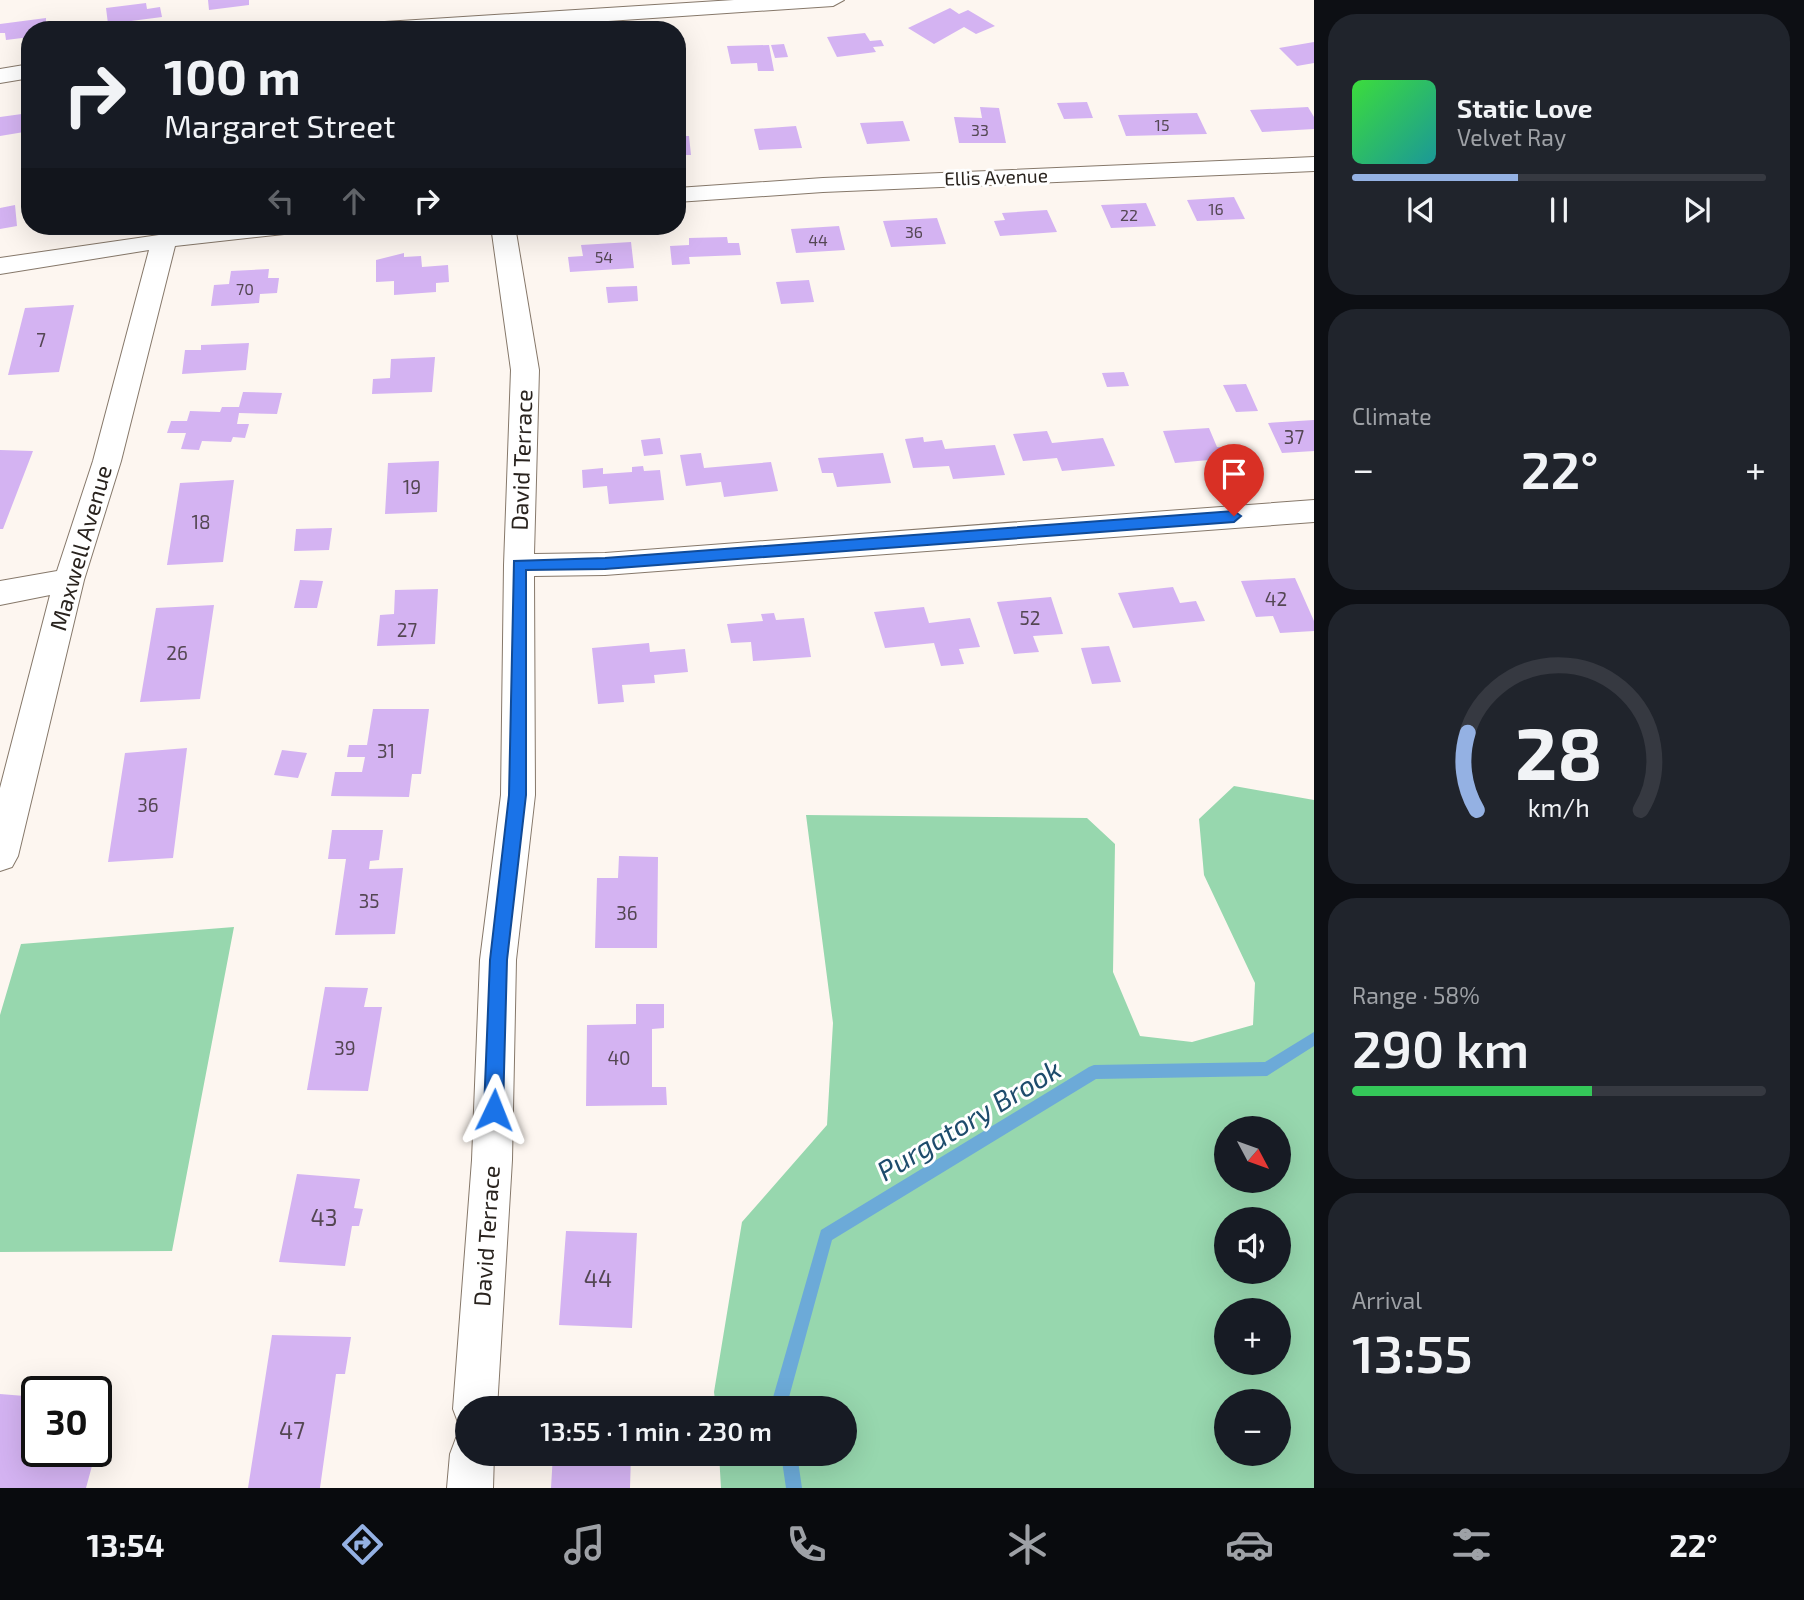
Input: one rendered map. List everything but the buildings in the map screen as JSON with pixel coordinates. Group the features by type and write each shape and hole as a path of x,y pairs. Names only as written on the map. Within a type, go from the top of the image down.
{"street":[{"path":"429,0 431,21"},
{"path":"532,21 833,0"},
{"path":"0,76 21,72"},
{"name":"Ellis Avenue","path":"686,194 837,184 1314,164"},
{"path":"0,266 207,235"},
{"name":"David Terrace","path":"476,1396 492,1160 498,960 518,795 519,565 525,370 504,235"},
{"name":"Maxwell Avenue","path":"0,856 69,580 107,461 164,240"},
{"path":"519,565 605,564 1314,511"},
{"path":"0,593 69,580"},
{"path":"470,1488 471,1466"}],"green space":[{"path":"1234,786 1314,800 1314,1488 721,1488 720,1466 857,1466 857,1396 714,1396 714,1392 742,1222 827,1125 833,1023 806,815 1087,818 1115,844 1113,972 1140,1036 1192,1042 1253,1025 1255,983 1204,875 1199,819"},
{"path":"234,927 172,1251 0,1252 0,1015 21,944"}],"waterway":[{"name":"Purgatory Brook","path":"781,1396 826,1235 1094,1072 1267,1069 1314,1038"},
{"name":"Purgatory Brook","path":"791,1466 794,1488"}],"route":[{"path":"494,1110 498,960 518,795 519,565 605,564 1234,516"}]}
